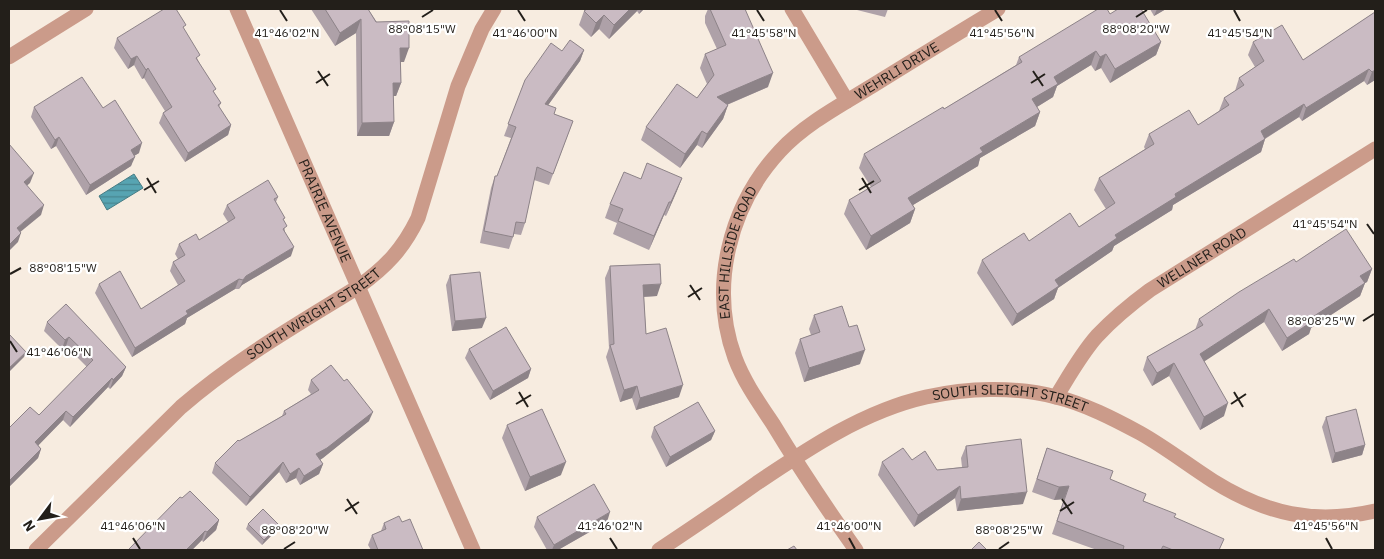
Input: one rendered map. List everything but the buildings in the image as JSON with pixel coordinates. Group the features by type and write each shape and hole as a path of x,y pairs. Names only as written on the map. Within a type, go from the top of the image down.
{"street":[{"path":"9,57 86,9"},
{"name":"PRAIRIE AVENUE","path":"237,9 473,550"},
{"name":"SOUTH WRIGHT STREET","path":"36,550 200,390 358,287 379,271 397,253 409,237 418,218 458,86 482,29 494,9"},
{"path":"792,9 847,101"},
{"name":"WEHRLI DRIVE","path":"847,101 998,9"},
{"name":"EAST HILLSIDE ROAD","path":"847,101 796,136 781,150 766,168 746,198 732,233 725,266 724,313 730,342 745,379 816,494 856,550"},
{"name":"WELLNER ROAD","path":"1056,397 1087,349 1122,311 1150,290 1375,149"},
{"name":"SOUTH SLEIGHT STREET","path":"659,550 794,458 844,429 886,410 926,397 966,391 1006,390 1027,392 1056,397 1084,406 1140,433 1215,482 1248,500 1279,512 1311,518 1330,518 1356,516 1375,511"}],"water":[{"path":"134,174 143,188 107,210 99,196"}]}
